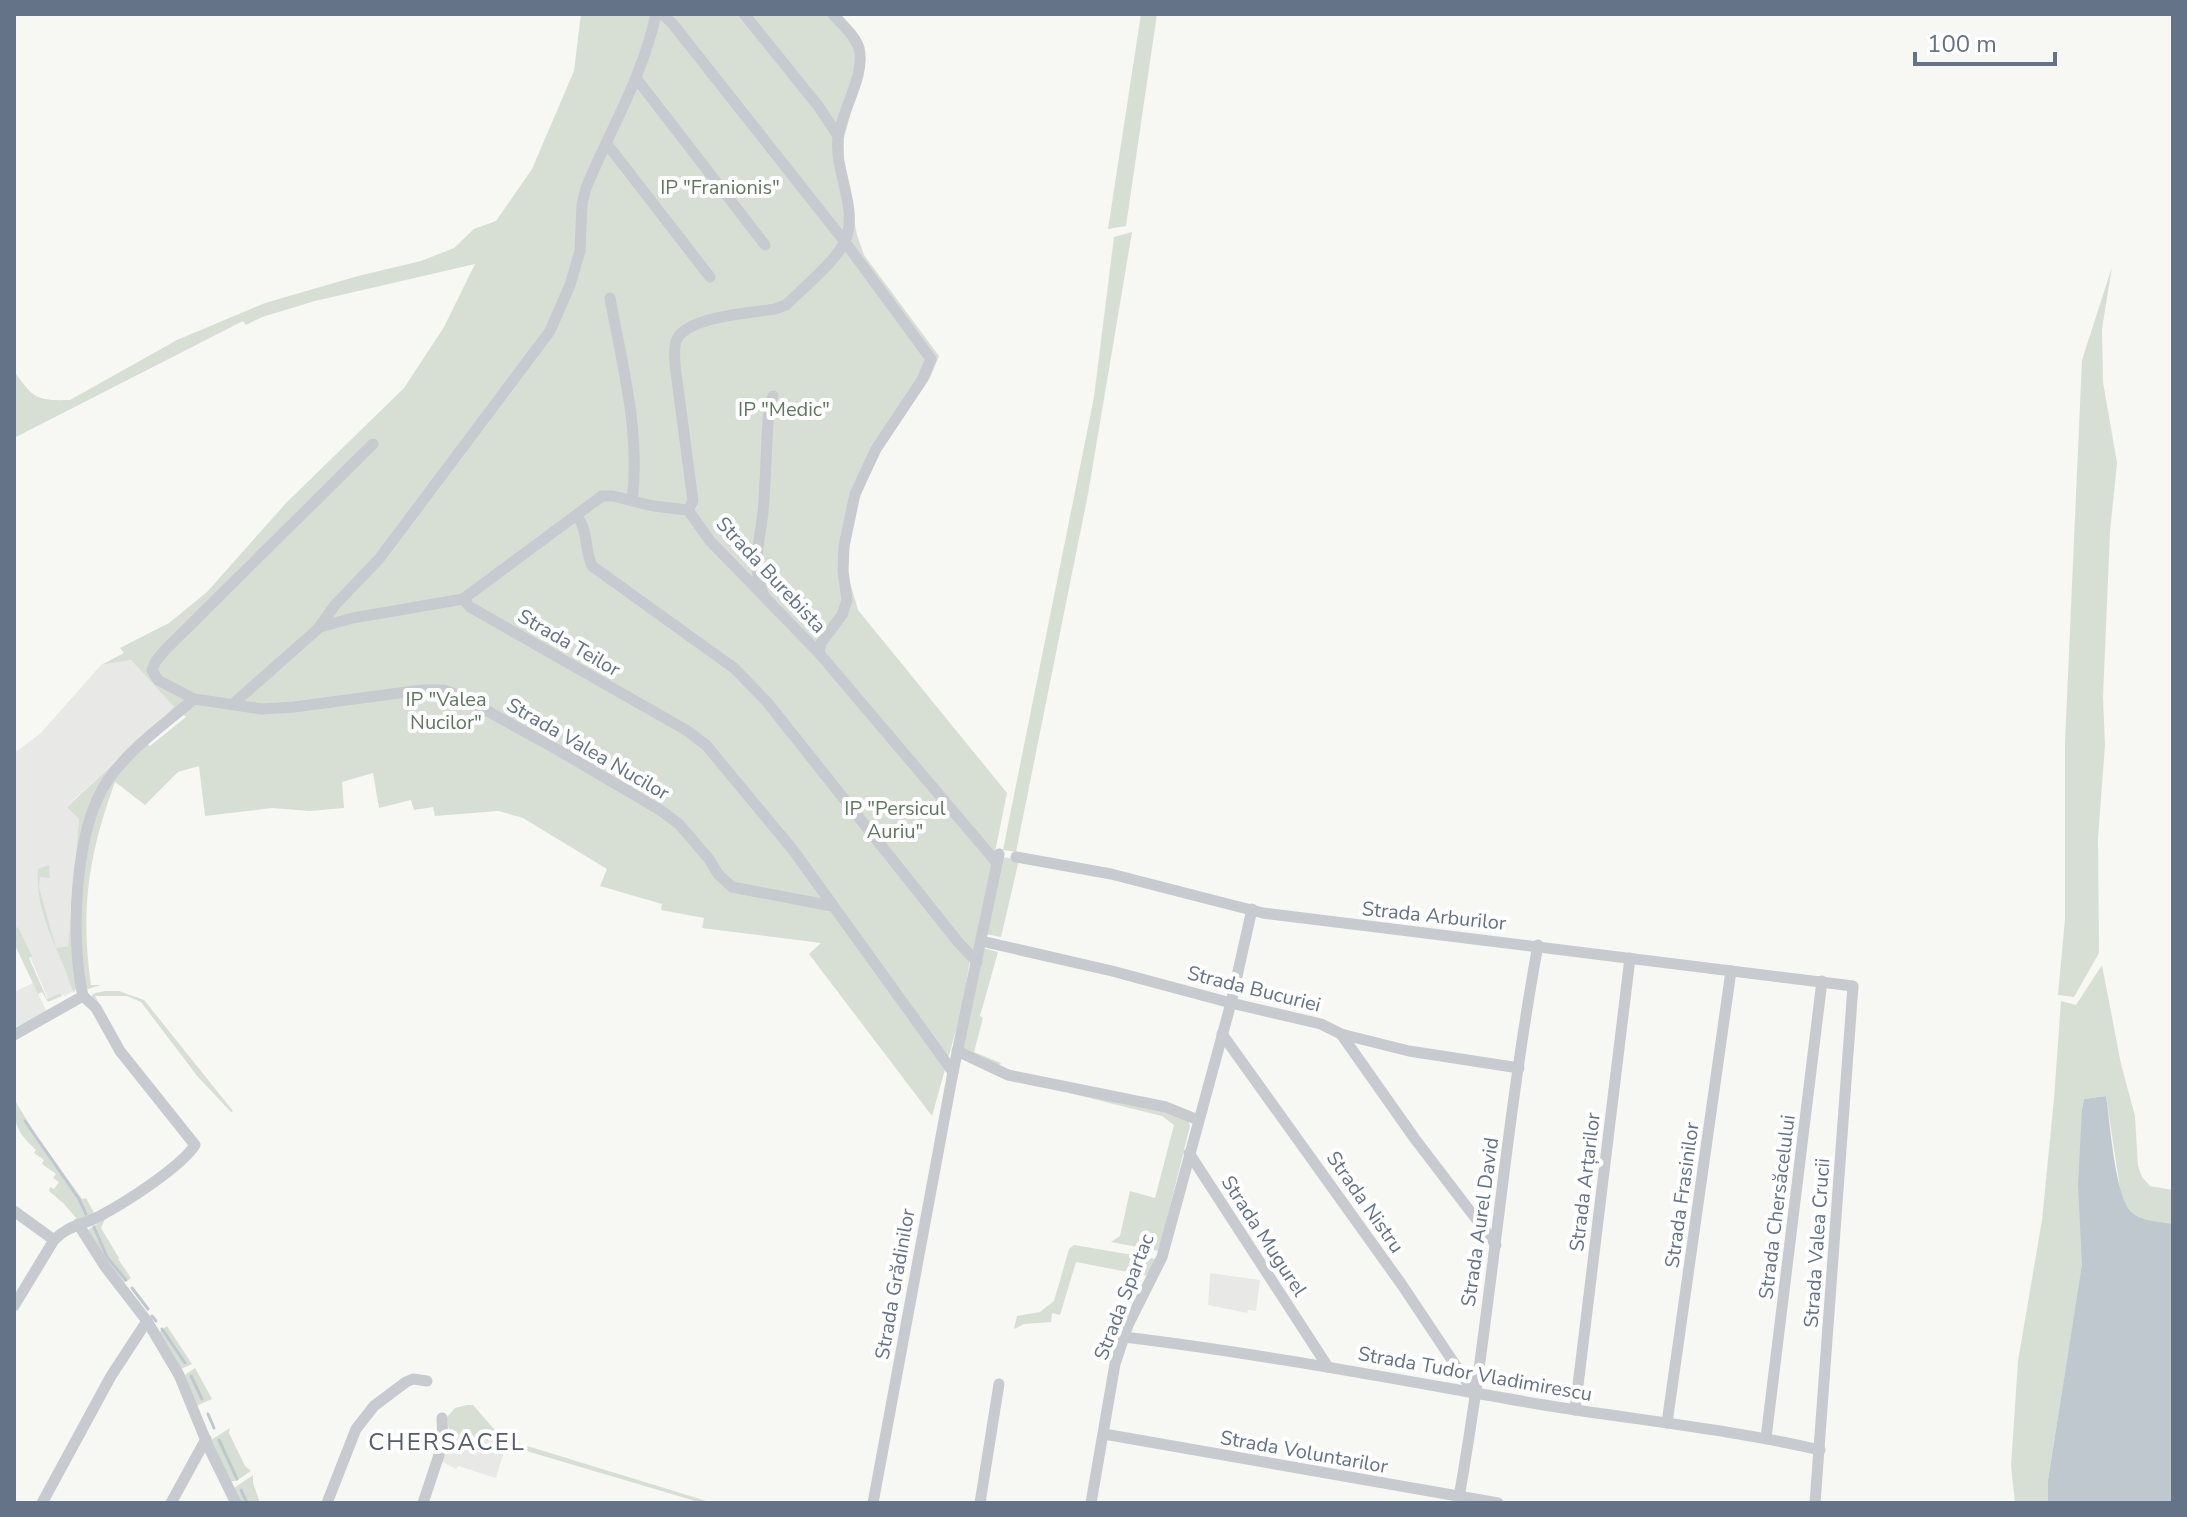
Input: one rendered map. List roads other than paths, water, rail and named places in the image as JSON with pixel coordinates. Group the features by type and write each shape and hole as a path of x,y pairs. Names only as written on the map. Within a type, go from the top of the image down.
{"street":[{"path":"234,703 320,627 335,605 379,559 550,331 570,285 580,251 582,204 586,188 636,78 659,14"},
{"path":"659,14 845,242 924,347 931,363 876,449 855,494 844,546 847,600 842,615 821,643 819,653"},
{"path":"744,14 819,107 838,136"},
{"path":"688,510 693,501 675,365 677,339 683,331 699,323 786,305 845,242 848,221 838,160 838,136 852,96 860,55 852,36 833,14"},
{"path":"636,78 765,245"},
{"path":"607,144 710,277"},
{"path":"610,298 633,429 635,458 632,501"},
{"path":"765,598 756,569 769,410 773,396"},
{"path":"14,1306 62,1231 118,1206 178,1163 195,1145 120,1051 96,1008 83,996 77,952 82,853 90,820 109,778 137,748 194,699 158,680 152,670 156,661 373,444"},
{"name":"Strada Burebista","path":"463,599 602,496 688,510 710,541 819,653 998,858"},
{"path":"577,515 588,537 592,566 690,639 717,654 767,702 977,962"},
{"path":"742,576 756,569"},
{"path":"320,627 463,599"},
{"name":"Strada Teilor","path":"463,599 470,607 698,738 767,818 832,906"},
{"name":"Strada Valea Nucilor","path":"194,699 262,709 444,690 490,712 660,810 679,824 732,887 832,906"},
{"name":"Strada Arburilor","path":"1016,857 1111,874 1263,913 1853,986"},
{"name":"Strada Grădinilor","path":"873,1503 957,1051 998,858"},
{"path":"832,906 953,1072"},
{"path":"1189,1153 1231,1003 1252,909"},
{"name":"Strada Bucuriei","path":"981,941 1321,1024 1341,1034 1409,1051 1519,1068"},
{"name":"Strada Aurel David","path":"1459,1500 1496,1245 1524,1019 1538,945"},
{"name":"Strada Arțarilor","path":"1575,1410 1630,958"},
{"name":"Strada Frasinilor","path":"1667,1423 1731,971"},
{"name":"Strada Chersăcelului","path":"1766,1438 1822,981"},
{"name":"Strada Valea Crucii","path":"1815,1503 1853,986"},
{"path":"14,1035 83,996"},
{"name":"Strada Nistru","path":"1222,1034 1402,1285 1475,1393"},
{"path":"1341,1034 1423,1151 1496,1245"},
{"path":"957,1051 1008,1075 1166,1107 1198,1120"},
{"name":"Strada Spartac","path":"1091,1503 1115,1364 1124,1337 1162,1257 1189,1153"},
{"name":"Strada Mugurel","path":"1189,1153 1328,1367"},
{"path":"14,1211 54,1240"},
{"path":"78,1224 106,1268 147,1321 179,1375 236,1503"},
{"path":"42,1503 111,1376 147,1321"},
{"name":"Strada Tudor Vladimirescu","path":"1124,1337 1766,1438 1820,1450"},
{"path":"327,1503 364,1416 406,1382 413,1379 427,1381"},
{"path":"980,1503 999,1384"},
{"path":"423,1503 443,1443 442,1418"},
{"name":"Strada Voluntarilor","path":"1104,1434 1459,1500 1498,1503"},
{"path":"171,1503 206,1439"}],"waterway":[{"path":"25,1121 86,1214"},
{"path":"94,1227 107,1257 126,1280"},
{"path":"132,1288 148,1309"},
{"path":"152,1316 156,1321"},
{"path":"162,1329 185,1363"},
{"path":"191,1376 202,1399"},
{"path":"208,1414 214,1428"},
{"path":"219,1440 237,1479"},
{"path":"241,1490 247,1503"}],"district":[{"name":"CHERSACEL","path":"447,1442"}],"park label":[{"name":"IP \"Franionis\"","path":"720,187"},
{"name":"IP \"Medic\"","path":"784,409"},
{"name":"IP \"Valea Nucilor\"","path":"446,710"},
{"name":"IP \"Persicul Auriu\"","path":"895,820"}]}
